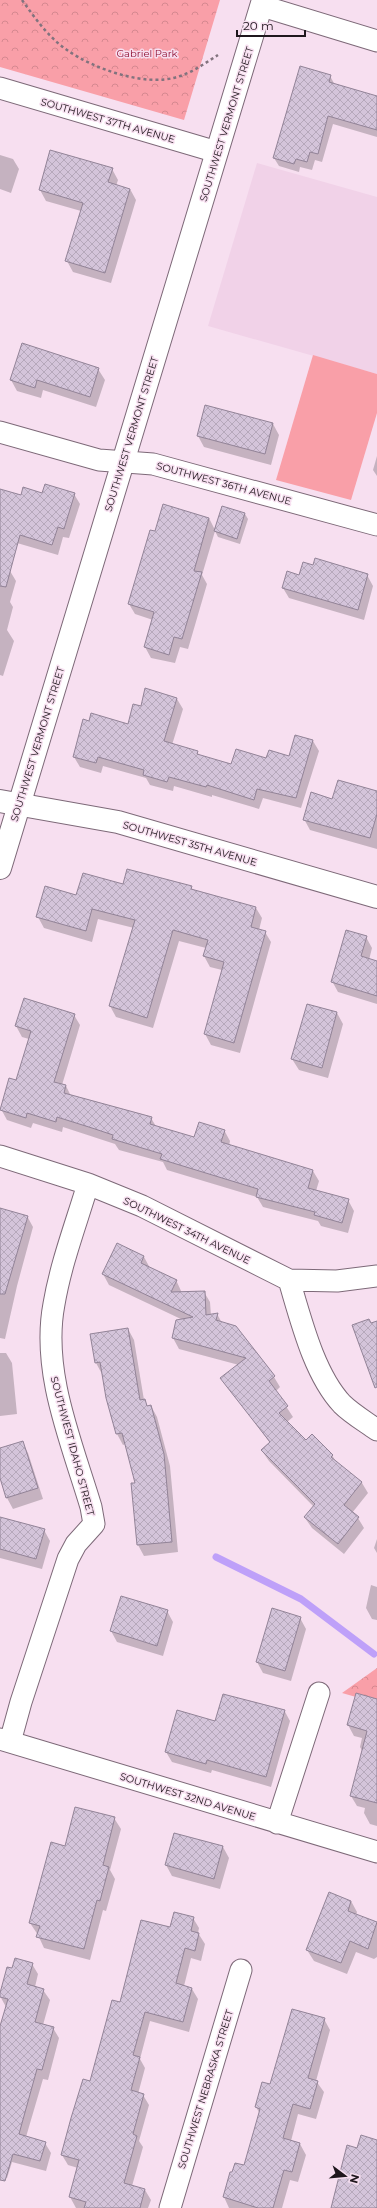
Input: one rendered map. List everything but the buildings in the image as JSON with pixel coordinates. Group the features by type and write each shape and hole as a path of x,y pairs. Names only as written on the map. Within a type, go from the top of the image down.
{"main road":[{"name":"SOUTHWEST VERMONT STREET","path":"0,868 9,802 122,462 262,3"},
{"name":"SOUTHWEST 35TH AVENUE","path":"9,802 118,822 377,897"}],"street":[{"path":"262,3 377,41"},
{"name":"SOUTHWEST 37TH AVENUE","path":"0,88 217,152"},
{"name":"SOUTHWEST 36TH AVENUE","path":"0,432 99,460 153,464 377,525"},
{"name":"SOUTHWEST 34TH AVENUE","path":"0,1156 88,1184 142,1206 289,1280 337,1281 377,1276"},
{"name":"SOUTHWEST IDAHO STREET","path":"5,1741 21,1702 68,1559 76,1544 94,1524 91,1507 61,1406 54,1376 51,1340 56,1292 88,1184"},
{"path":"289,1280 305,1333 326,1379 342,1404 377,1430"},
{"path":"276,1823 319,1693"},
{"name":"SOUTHWEST 32ND AVENUE","path":"5,1741 377,1852"},
{"name":"SOUTHWEST NEBRASKA STREET","path":"170,2208 241,1970"}],"path":[{"path":"22,0 39,25 67,50 104,69 141,79 159,81 178,77 218,55"}],"shaded area":[{"path":"257,163 377,197 377,374 208,326"}],"green space":[{"name":"Gabriel Park","path":"0,0 220,0 184,120 0,67"},
{"path":"313,355 377,374 377,413 351,500 276,480"},
{"path":"377,1668 377,1703 342,1693"}],"waterway":[{"path":"216,1557 301,1599 374,1654"}]}
